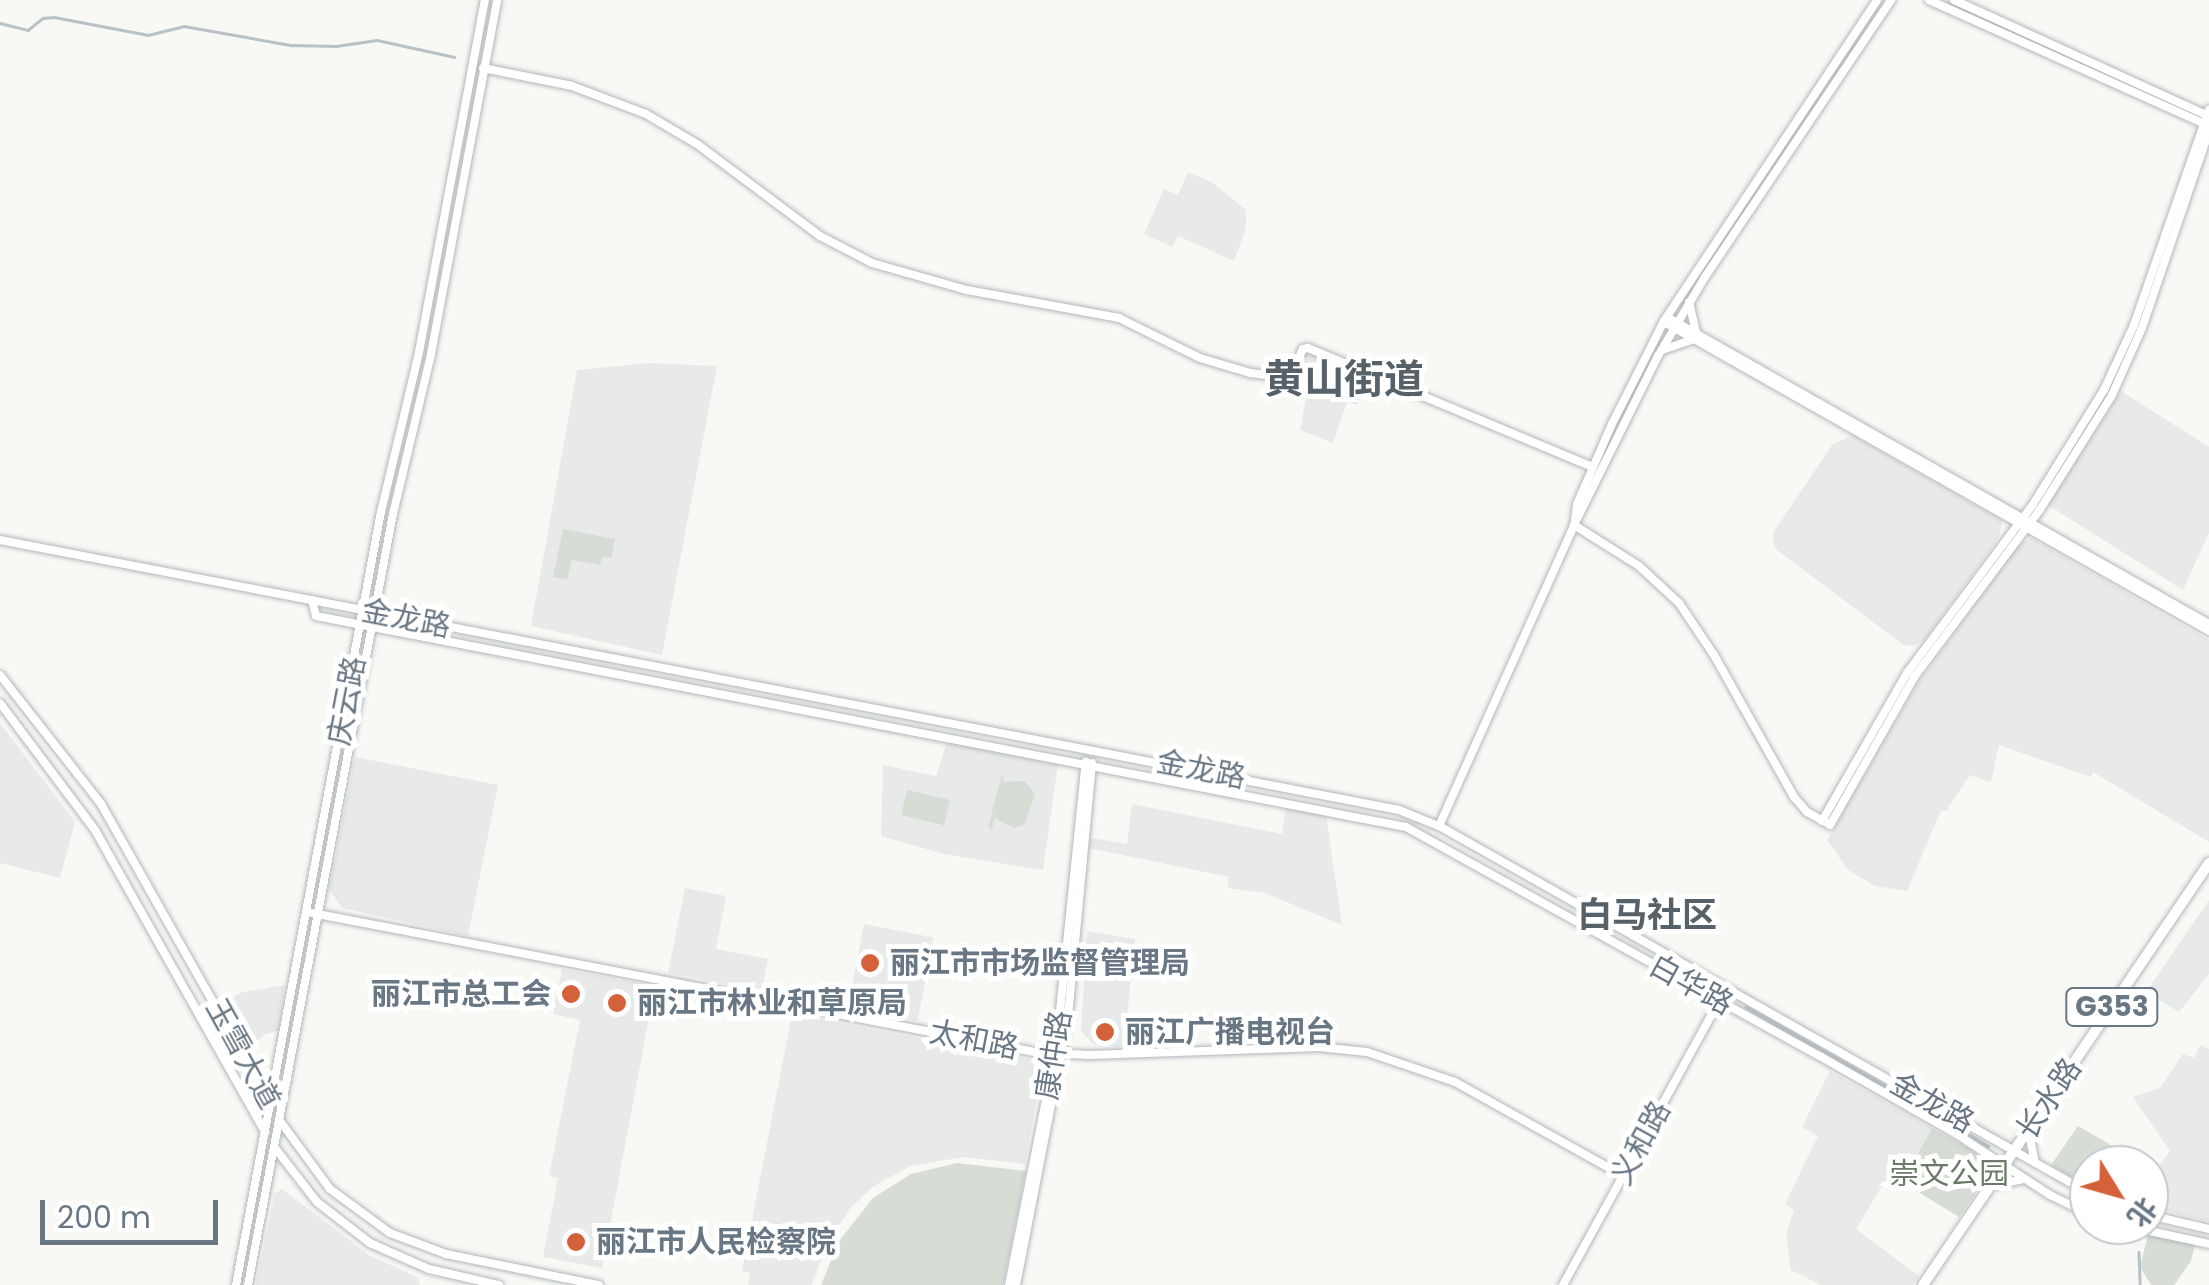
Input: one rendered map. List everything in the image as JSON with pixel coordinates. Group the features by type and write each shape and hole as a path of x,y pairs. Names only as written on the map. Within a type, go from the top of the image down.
{"highway":[{"name":"长水路","path":"1923,1285 2018,1152 2209,863"},
{"name":"长水路","path":"2018,1152 2209,875"},
{"name":"长水路","path":"1931,1285 2007,1168"}],"main road":[{"name":"庆云路","path":"236,1285 361,624 419,352 485,0"},
{"name":"庆云路","path":"248,1285 497,0"},
{"path":"1929,0 2208,120"},
{"path":"1954,0 2208,120"},
{"path":"1574,524 1577,504 1665,320 1875,2"},
{"path":"1439,826 1574,524 1659,353 1689,302 1891,2"},
{"path":"483,68 588,90 659,120 710,153 820,236 872,264 967,290 1120,318 1200,358 1250,373 1291,378 1307,348 1594,466"},
{"path":"1574,524 1639,566 1679,603 1720,664 1794,797 1826,823 1915,677 2025,523 2120,360 2208,120"},
{"path":"1689,302 1697,338"},
{"path":"1665,320 2209,628"},
{"path":"1659,353 1676,342 1697,338"},
{"name":"金龙路","path":"0,540 1368,803 1439,826 2069,1182"},
{"name":"金龙路","path":"312,600 316,616 1312,806"},
{"name":"玉雪大道","path":"0,675 60,746 111,820 270,1104 330,1189 390,1233 446,1254 599,1285"},
{"name":"玉雪大道","path":"0,703 95,830 265,1131 317,1202 370,1244 428,1269 499,1285"},
{"name":"康仲路","path":"1012,1285 1059,1054 1089,762"},
{"name":"白华路","path":"1312,806 1383,820 1425,835 1720,1000 2069,1203"},
{"name":"太和路","path":"307,912 1059,1054 1319,1047 1384,1056 1455,1082 1623,1176"},
{"name":"义和路","path":"1563,1285 1720,1000"},
{"path":"2030,1139 2035,1162"},
{"path":"2000,1184 2025,1179"},
{"path":"2169,1220 2209,1229"},
{"path":"2169,1235 2209,1244"}],"shaded area":[{"path":"1188,172 1213,183 1246,210 1246,228 1234,261 1178,236 1172,247 1144,234 1164,189 1178,195"},
{"path":"1305,352 1371,378 1357,405 1347,402 1333,443 1300,430 1308,388 1294,383"},
{"path":"649,363 717,366 662,655 531,626 577,370"},
{"path":"2121,391 2209,447 2209,533 2183,590 2048,505"},
{"path":"1852,435 2003,521 1998,539 1926,638 1915,645 1905,646 1777,550 1773,542 1773,533 1832,445"},
{"path":"2031,538 2209,640 2209,842 2093,772 2091,777 1999,745 1991,782 1970,775 1946,811 1941,810 1907,891 1875,886 1848,870 1827,840 1916,686 2018,545"},
{"path":"0,723 75,822 60,878 0,863"},
{"path":"947,742 1058,764 1043,870 944,854 881,836 883,765 936,776"},
{"path":"355,757 498,785 468,936 342,908 329,889"},
{"path":"1132,804 1282,834 1286,808 1326,815 1342,925 1265,893 1227,888 1229,877 1089,848 1091,838 1127,844"},
{"path":"685,888 726,896 716,949 768,959 762,990 668,973"},
{"path":"2209,900 2209,974 2179,1012 2146,992"},
{"path":"864,924 934,938 917,1021 848,1007"},
{"path":"1087,931 1135,939 1124,1047 1093,1044 1081,1031"},
{"path":"562,969 655,986 602,1268 543,1257 558,1178 549,1176 580,1020 553,1014"},
{"path":"285,985 279,1030 264,1035 248,1049 223,1002 243,992"},
{"path":"1746,1005 1991,1146 1989,1149 1744,1008"},
{"path":"792,1014 1029,1059 1041,1076 1025,1164 964,1157 910,1166 874,1186 850,1208 828,1244 811,1285 748,1285 750,1273 742,1271"},
{"path":"2200,1045 2209,1049 2209,1222 2169,1211 2169,1145 2133,1097 2160,1088 2183,1054 2194,1058"},
{"path":"1830,1071 1932,1128 1899,1188 1885,1181 1856,1229 1919,1276 1913,1285 1821,1285 1791,1270 1786,1235 1794,1210 1785,1204 1818,1136 1802,1127"},
{"path":"282,1189 369,1255 417,1277 420,1285 256,1285 275,1193"}],"green space":[{"path":"563,529 615,539 611,558 602,557 600,565 572,560 567,580 553,577"},
{"path":"1002,773 1004,782 1025,781 1035,794 1025,824 1014,828 995,818 992,829 988,828"},
{"path":"907,790 950,800 944,825 901,815"},
{"path":"2078,1126 2111,1145 2069,1145 2069,1176 2051,1165"},
{"name":"崇文公园","path":"1932,1128 1974,1151 1986,1168 1987,1177 1959,1217 1902,1182"},
{"path":"957,1163 1026,1171 1003,1285 821,1285 839,1241 873,1198 911,1174"},
{"path":"2169,1239 2195,1245 2191,1261 2174,1285 2151,1285 2140,1267 2146,1245 2169,1245"}],"waterway":[{"path":"0,23 28,30 43,18 54,17 148,35 184,26 291,45 336,46 377,40 454,57"},
{"path":"1676,968 1705,984"},
{"path":"2139,1252 2140,1285"}],"place":[{"name":"丽江市市场监督管理局","path":"870,963"},
{"name":"丽江市总工会","path":"571,994"},
{"name":"丽江市林业和草原局","path":"617,1003"},
{"name":"丽江广播电视台","path":"1105,1032"},
{"name":"丽江市人民检察院","path":"576,1242"}],"district":[{"name":"黄山街道","path":"1344,379"},
{"name":"白马社区","path":"1647,915"}]}
